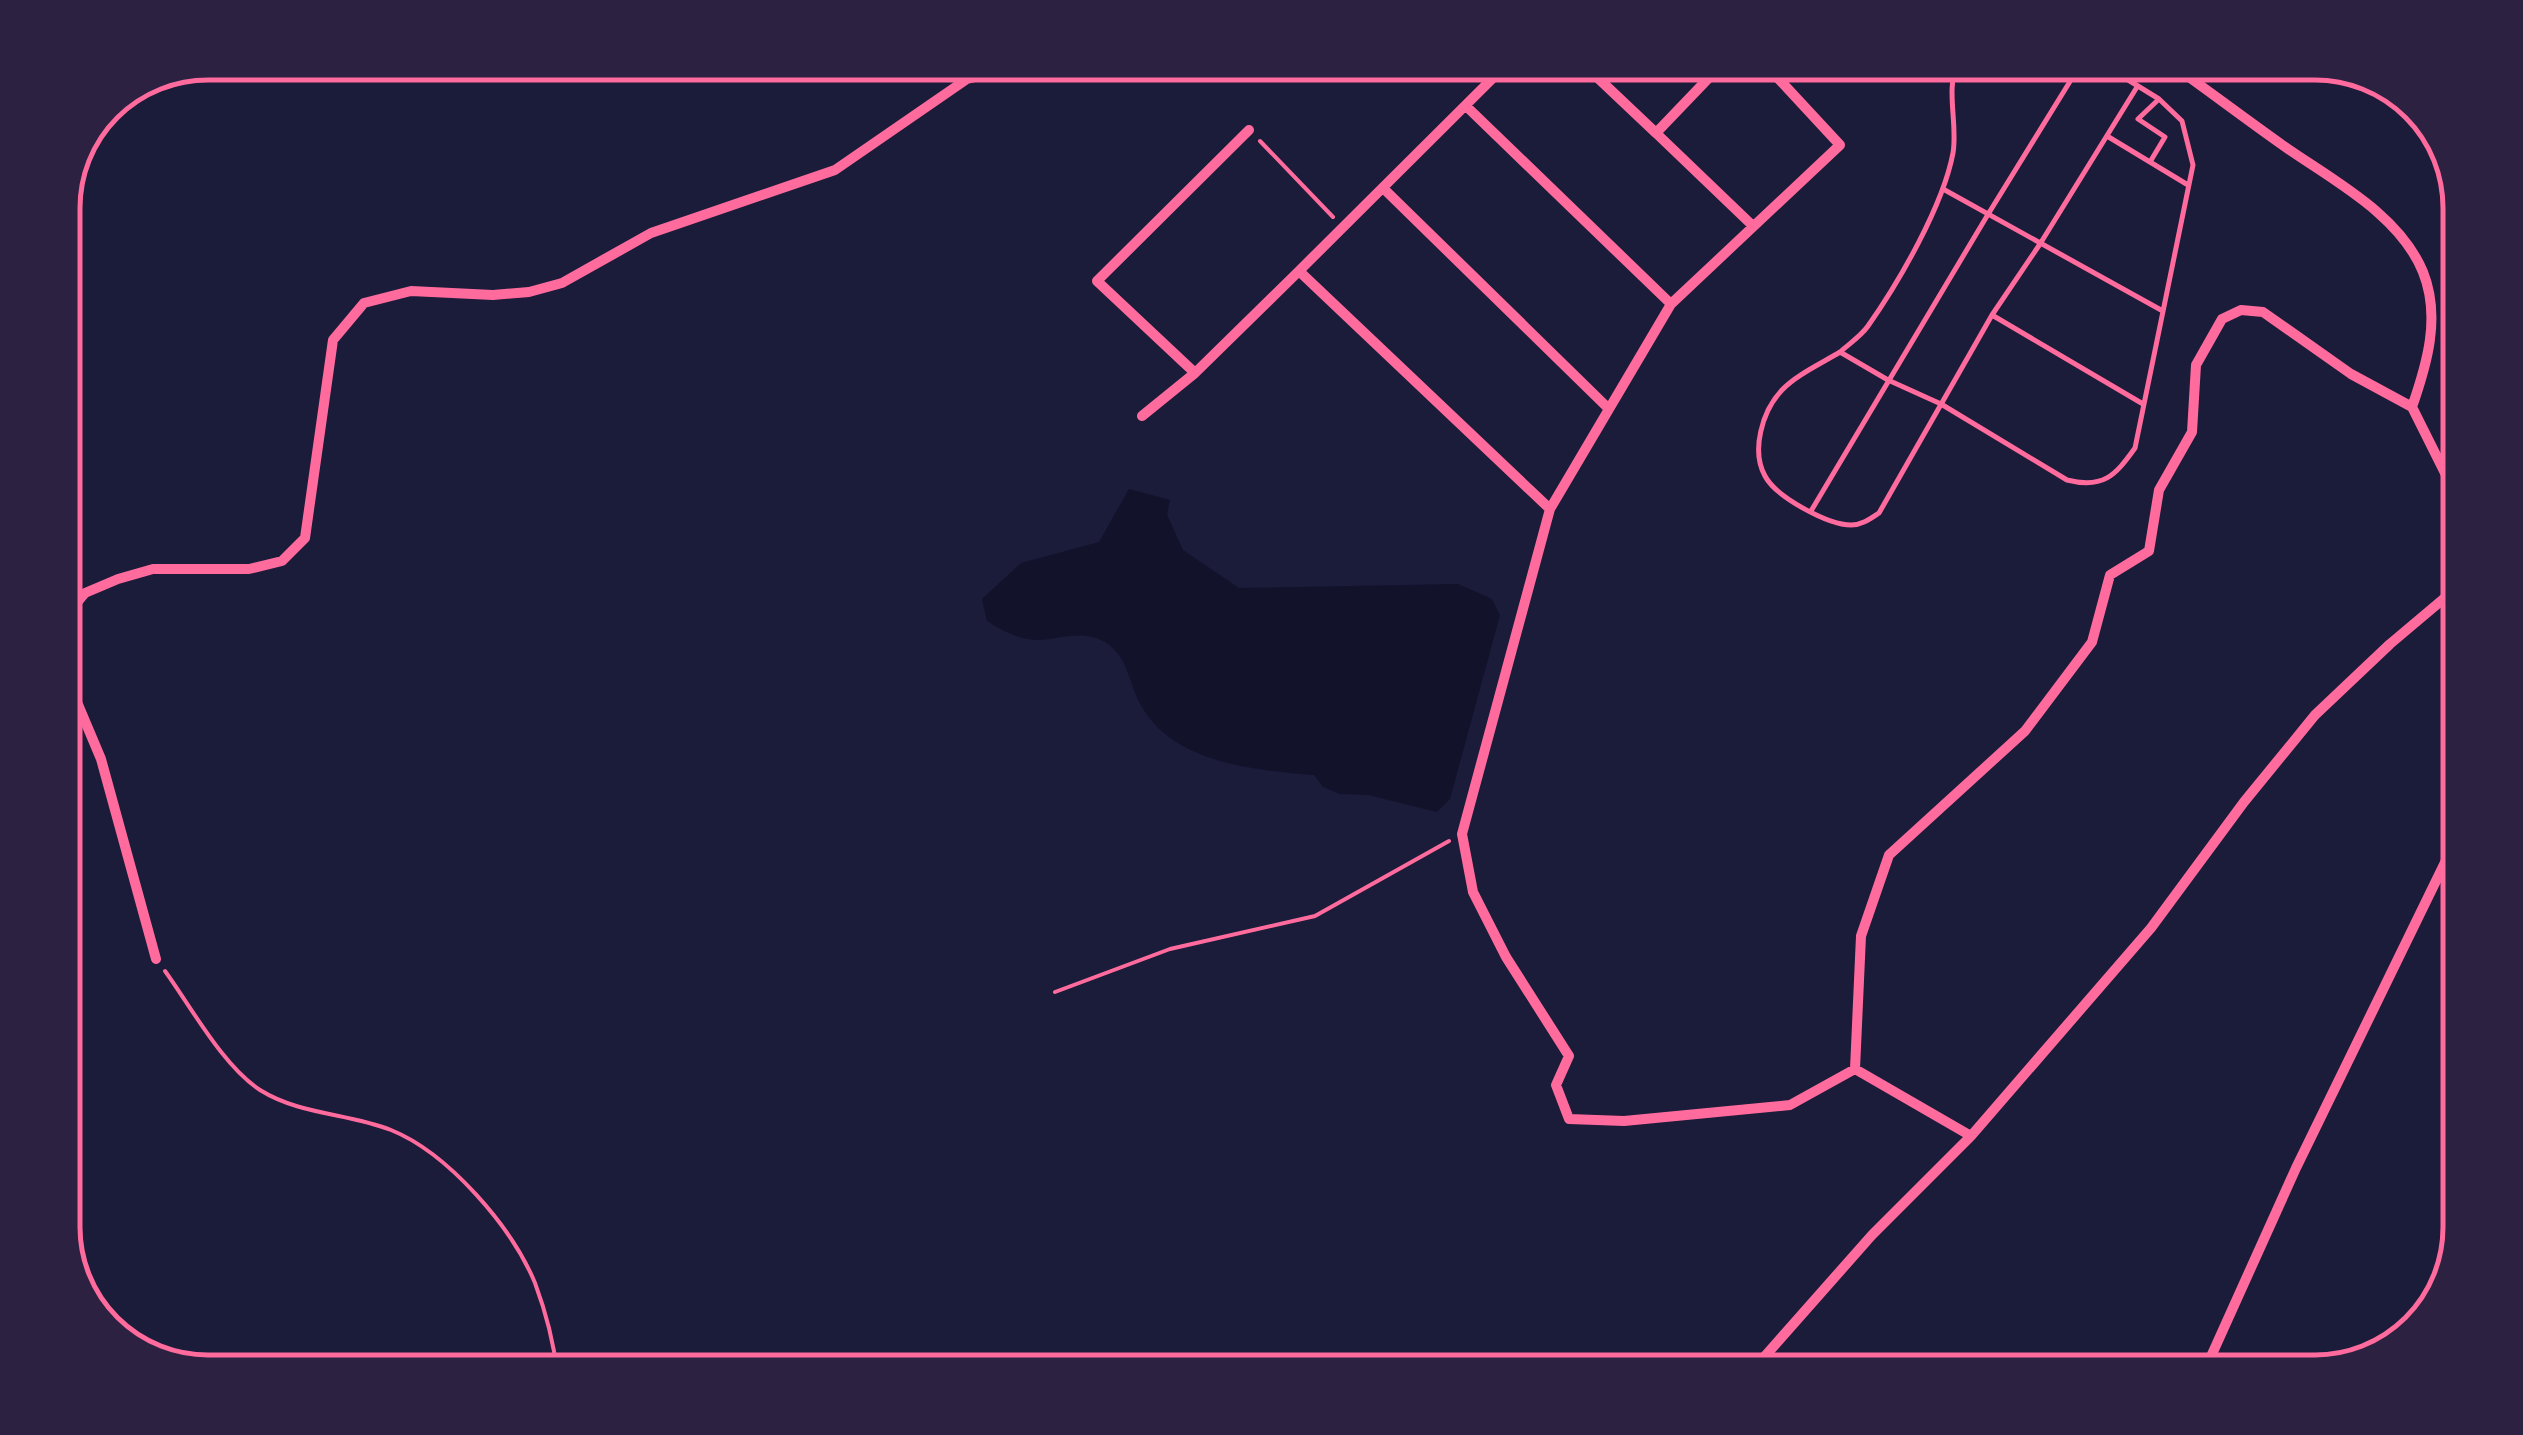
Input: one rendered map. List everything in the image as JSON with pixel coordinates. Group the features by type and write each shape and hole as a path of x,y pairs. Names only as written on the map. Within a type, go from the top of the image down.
{"street":[{"path":"80,600 86,593 118,579 153,569 249,569 282,562 305,538 333,340 364,303 411,291 494,295 562,284 651,233 836,170 966,80"},
{"path":"1142,416 1195,373 1491,80"},
{"path":"1600,80 1754,226"},
{"path":"1656,133 1707,80"},
{"path":"1780,80 1840,145 1670,304 1550,508 1462,834 1473,892 1506,957 1569,1056 1556,1085 1568,1120 1624,1121 1790,1106 1855,1070"},
{"path":"2193,80 2368,205 2399,232 2423,272 2433,316 2428,355 2412,407"},
{"path":"1466,106 1670,304"},
{"path":"1195,373 1097,281 1249,130"},
{"path":"1383,188 1609,409"},
{"path":"1300,271 1550,508"},
{"path":"1855,1070 1861,936 1889,854 2025,731 2092,642 2110,575 2149,551 2159,490 2192,432 2196,365 2222,319 2241,310 2263,312 2351,374 2412,407 2443,469"},
{"path":"1766,1355 1872,1235 1971,1136 2151,928 2244,802 2315,715 2443,599"},
{"path":"80,709 101,759 156,959"},
{"path":"2212,1355 2374,1003 2443,866"},
{"path":"1855,1070 1971,1136"}],"lane":[{"path":"1952,80 1954,150 1943,189 1920,237 1866,329 1840,352 1782,390 1757,443 1765,477 1788,500 1831,521 1866,522 1879,514 1992,315 2137,87"},
{"path":"1811,511 2071,80"},
{"path":"1840,352 1941,404 2067,480 2087,485 2116,474 2135,448 2160,310 2193,165 2182,121 2159,99 2126,80"},
{"path":"2150,162 2165,137 2138,119 2159,99"},
{"path":"2108,136 2188,186"},
{"path":"1943,189 2160,310"},
{"path":"1992,315 2143,404"}],"path":[{"path":"1249,130 1343,228"},
{"path":"1055,992 1170,948 1315,916 1462,834"},
{"path":"156,959 232,1063 256,1088 285,1104 390,1130 431,1151 496,1216 535,1283 553,1355"}],"shaded area":[{"path":"1129,489 1170,500 1167,515 1183,550 1239,588 1458,584 1492,599 1500,615 1450,799 1437,812 1368,795 1340,794 1323,787 1314,775 1243,766 1196,752 1156,726 1137,698 1124,664 1105,642 1079,635 1030,640 987,621 982,599 1021,563 1099,542"}]}
